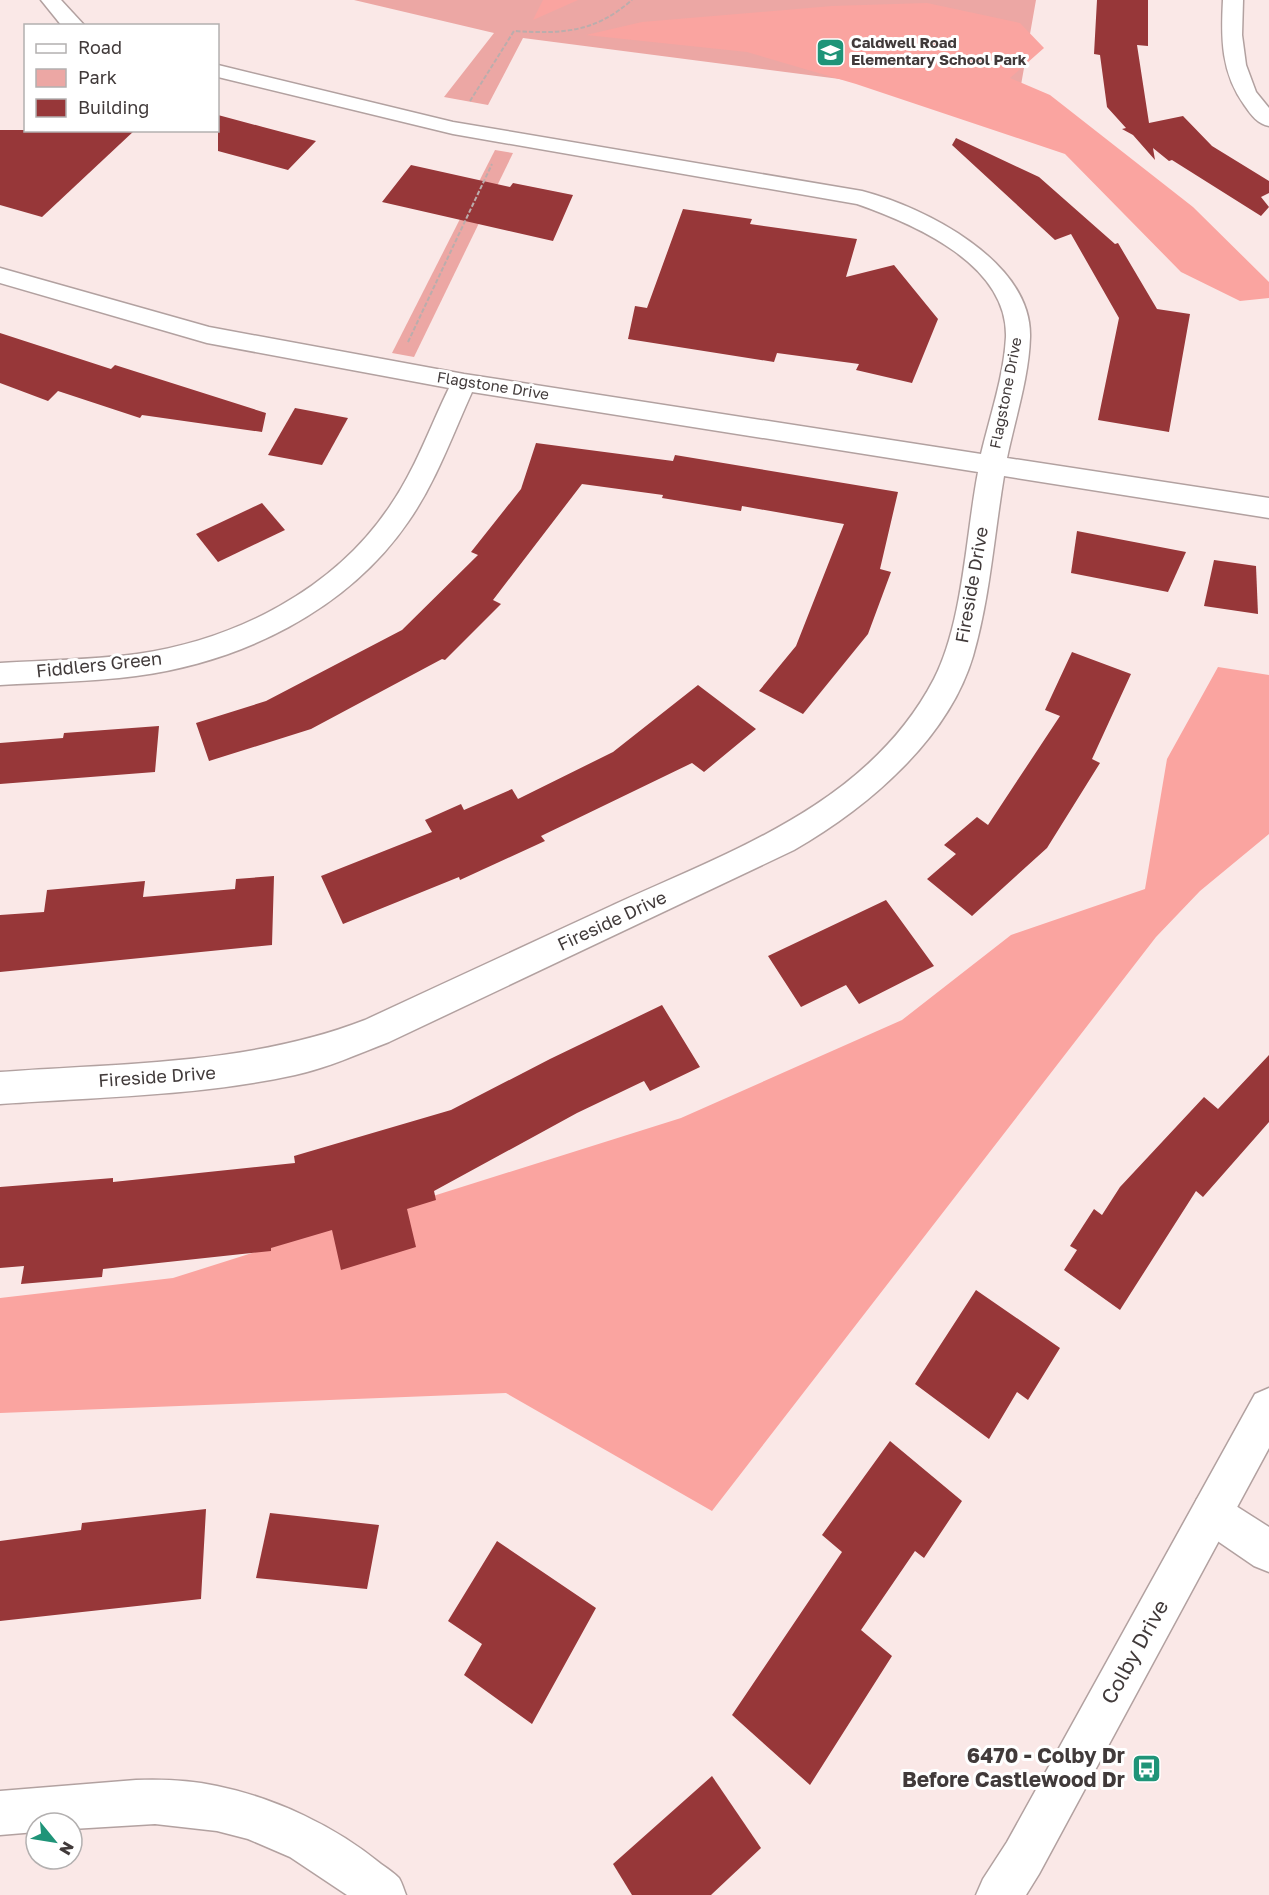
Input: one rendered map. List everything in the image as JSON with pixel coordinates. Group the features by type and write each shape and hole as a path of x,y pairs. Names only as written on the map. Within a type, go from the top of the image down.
{"street":[{"path":"51,0 73,24"},
{"path":"1233,0 1231,50 1237,75 1254,107 1269,120"},
{"name":"Flagstone Drive","path":"219,71 453,128 862,198 908,215 967,249 995,276 1008,295 1015,315 1018,335 992,465"},
{"name":"Flagstone Drive","path":"0,275 207,335 464,382 1269,508"},
{"name":"Fiddlers Green","path":"0,674 136,664 166,659 248,633 306,603 357,563 398,517 412,493 464,382"},
{"name":"Fireside Drive","path":"0,1088 230,1071 276,1064 331,1049 377,1031 808,827 841,806 871,782 896,757 925,719 948,680 957,660 968,621 992,465"},
{"name":"Colby Drive","path":"999,1895 1023,1858 1269,1408"},
{"path":"1211,1513 1269,1551"},
{"path":"0,1813 156,1802 220,1810 261,1821 301,1838 357,1874 383,1895"}],"path":[{"path":"453,128 514,31 563,33 588,26 617,13 632,0"},
{"path":"395,369 505,138"}],"green space":[{"name":"Caldwell Road Elementary School Park","path":"354,0 1036,0 1018,102 523,38 488,105 444,97 494,33"},
{"path":"495,150 513,153 414,357 392,353"}],"shaded area":[{"path":"543,0 578,0 533,20"},
{"path":"927,3 1020,23 1044,48 1010,78 1050,95 1193,207 1269,282 1269,298 1240,301 1181,272 1065,154 856,84 747,52 586,35 642,22 832,6"},
{"path":"1218,667 1269,675 1269,834 1200,891 1156,937 712,1511 506,1393 0,1413 0,1298 173,1278 681,1118 902,1020 1011,935 1145,889 1167,759"}],"building":[{"path":"1097,0 1148,0 1148,46 1137,45 1149,123 1183,116 1212,146 1269,181 1269,193 1261,197 1269,207 1261,216 1172,160 1169,161 1153,148 1155,160 1133,135 1122,129 1126,128 1107,107 1100,55 1094,54"},
{"path":"219,115 316,141 288,170 218,151"},
{"path":"0,130 133,132 42,217 0,205"},
{"path":"956,138 1039,177 1115,244 1118,243 1157,309 1190,314 1169,432 1098,420 1119,318 1071,234 1055,240 952,145"},
{"path":"411,165 510,187 513,183 573,195 553,241 382,202"},
{"path":"683,209 752,219 750,224 857,239 846,277 894,265 938,319 912,383 856,370 859,364 777,353 774,362 628,339 635,306 647,308"},
{"path":"0,333 111,369 115,365 266,413 262,432 142,415 140,418 58,391 48,401 0,383"},
{"path":"295,408 348,418 322,465 268,455"},
{"path":"536,443 673,461 675,455 898,492 880,569 891,572 868,634 803,714 759,691 796,646 844,524 742,506 741,511 662,498 663,495 582,484 493,600 501,604 445,660 442,659 311,729 209,761 196,723 266,701 402,630 478,555 471,552 521,489"},
{"path":"262,503 285,530 218,562 196,534"},
{"path":"1077,531 1186,552 1168,592 1071,573"},
{"path":"1214,560 1256,566 1258,614 1204,606"},
{"path":"1072,652 1131,674 1092,759 1100,763 1047,848 972,916 927,879 956,854 944,845 977,817 988,825 1060,716 1045,710"},
{"path":"698,685 756,729 704,772 692,763 541,836 545,841 460,880 459,877 343,924 321,876 432,832 425,820 461,804 464,810 512,789 518,799 613,752"},
{"path":"159,726 155,772 0,784 0,743 63,738 64,733"},
{"path":"274,876 272,945 0,972 0,915 44,912 47,890 145,881 143,897 235,889 236,879"},
{"path":"886,900 934,966 859,1004 846,985 801,1007 768,956"},
{"path":"662,1005 700,1067 650,1091 644,1081 577,1113 434,1191 436,1200 407,1209 416,1247 341,1270 332,1230 271,1248 271,1251 103,1269 102,1277 21,1284 24,1266 0,1268 0,1187 113,1178 113,1182 295,1163 294,1156 451,1110"},
{"path":"1269,1055 1269,1122 1203,1197 1196,1191 1120,1310 1064,1270 1077,1250 1070,1246 1094,1209 1102,1215 1120,1187 1204,1097 1218,1109"},
{"path":"976,1290 1060,1348 1028,1400 1017,1392 989,1439 915,1384"},
{"path":"890,1441 962,1501 924,1558 915,1551 861,1630 892,1656 810,1785 732,1715 842,1552 822,1535"},
{"path":"206,1509 201,1599 0,1621 0,1541 81,1530 82,1523"},
{"path":"270,1513 379,1525 367,1589 256,1578"},
{"path":"497,1541 596,1608 532,1724 464,1675 482,1644 448,1621"},
{"path":"712,1776 761,1848 711,1895 632,1895 613,1864"}],"place":[{"name":"Caldwell Road Elementary School Park","path":"830,52"},
{"name":"6470 - Colby Dr Before Castlewood Dr","path":"1146,1768"}]}
